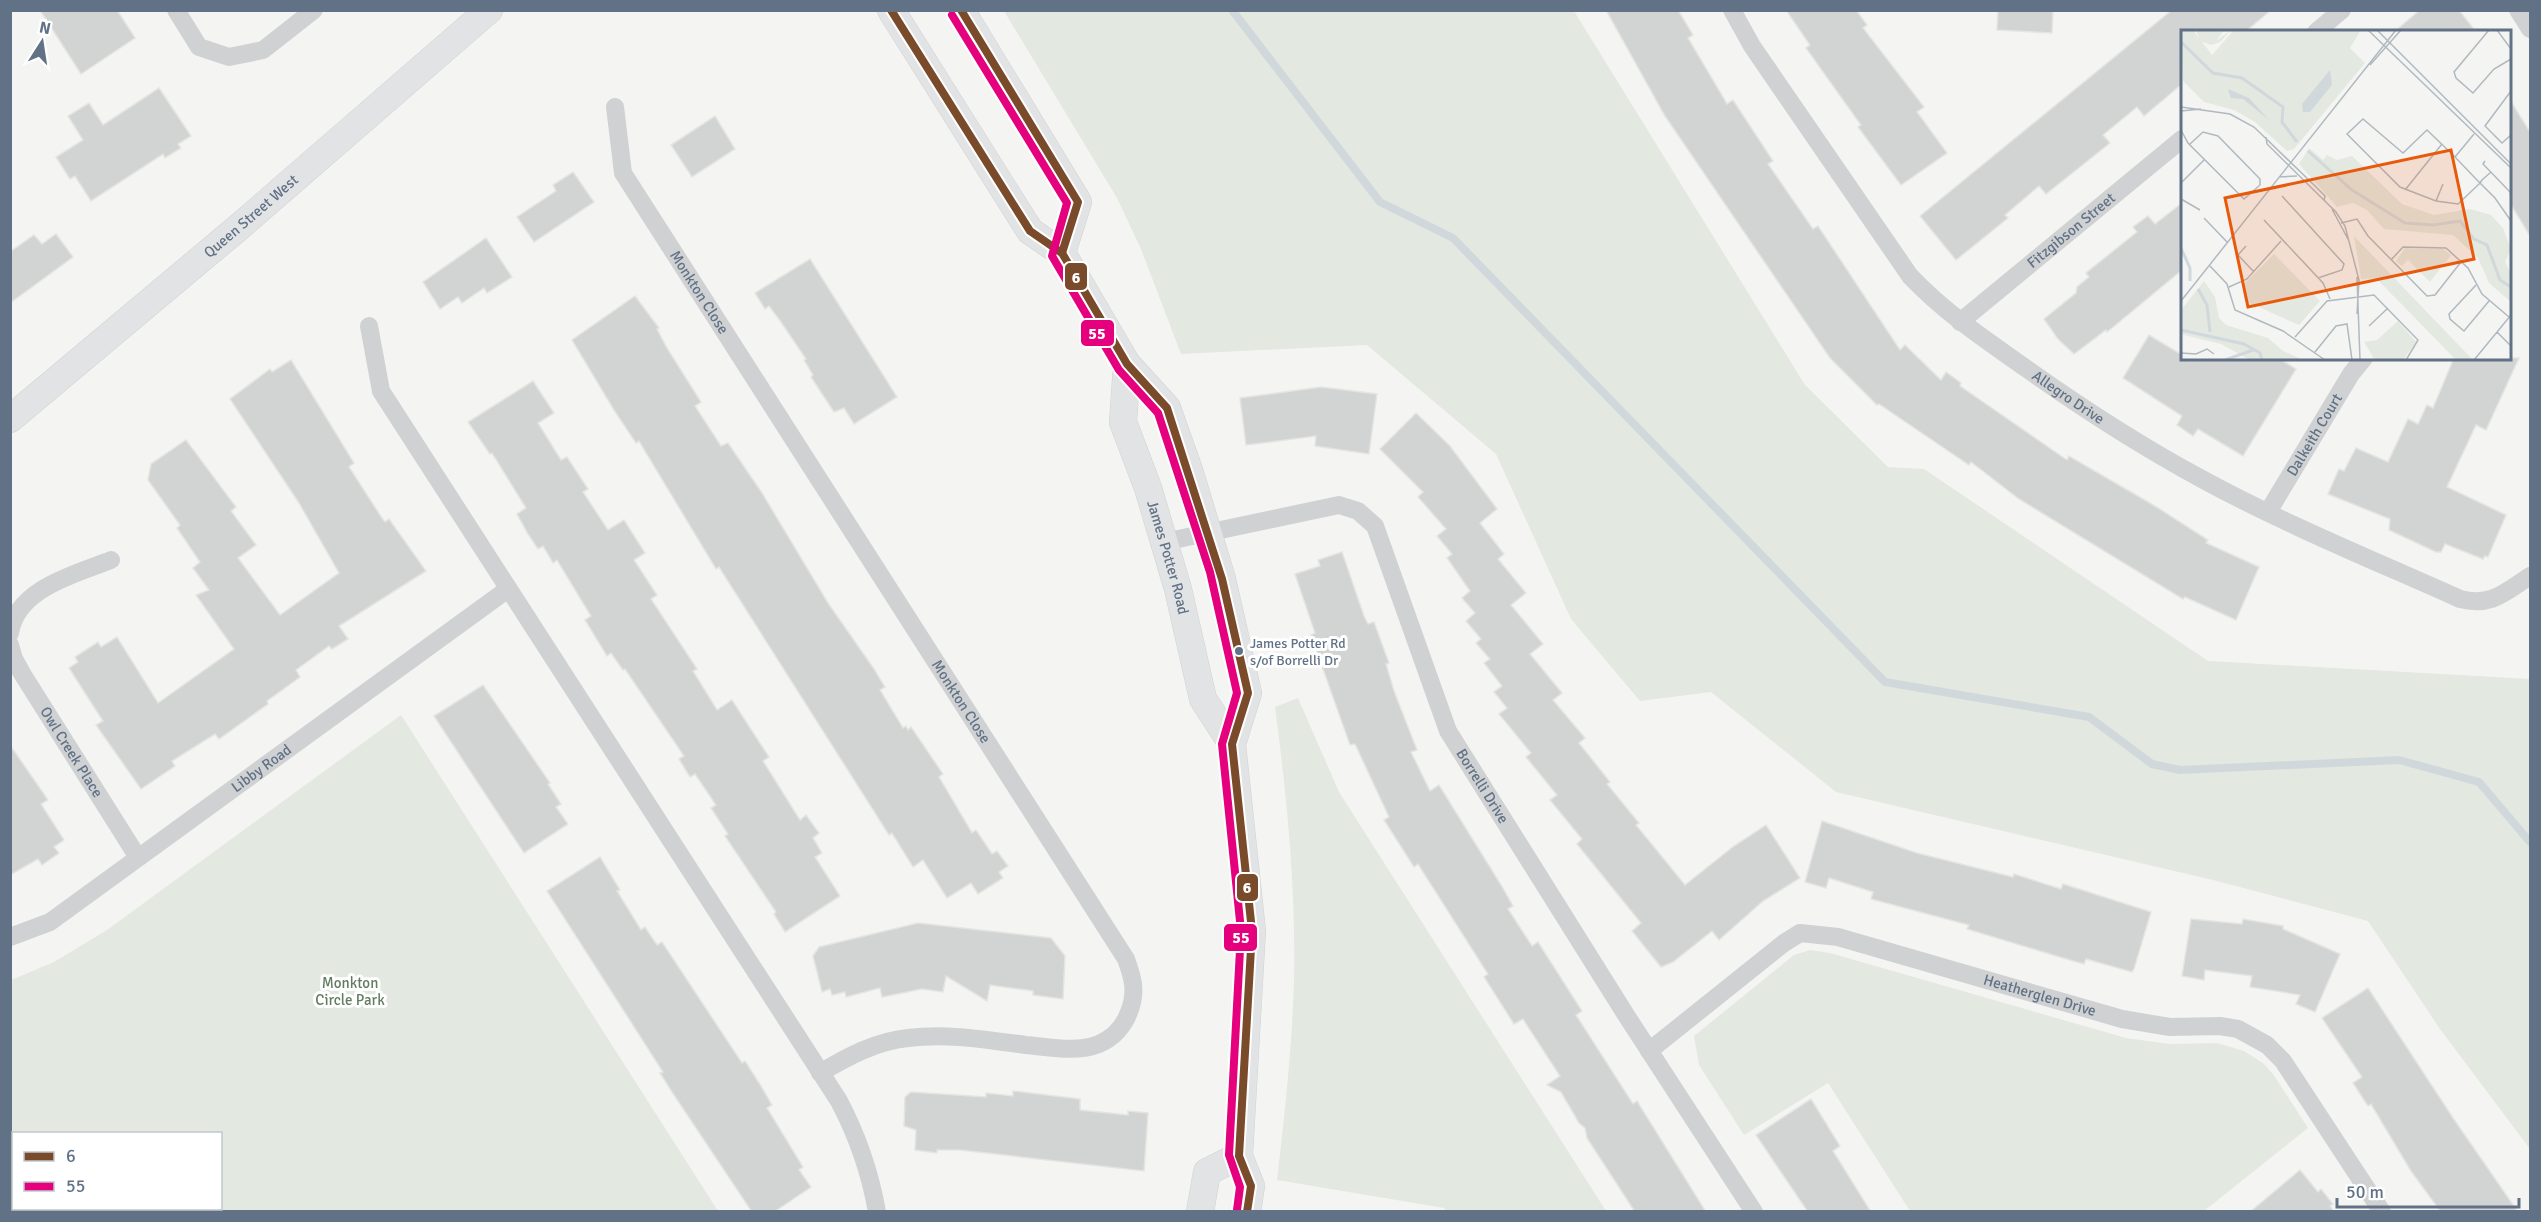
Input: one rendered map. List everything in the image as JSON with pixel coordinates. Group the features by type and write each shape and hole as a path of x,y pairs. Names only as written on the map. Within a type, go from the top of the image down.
{"main road":[{"name":"Queen Street West","path":"10,418 239,227 489,10"},
{"name":"James Potter Road","path":"891,10 1030,231 1062,253 1127,364 1167,408 1222,579 1248,693 1232,744 1252,931 1239,1156 1251,1186 1247,1212"},
{"path":"961,10 1078,202 1062,253"},
{"name":"James Potter Road","path":"1127,364 1123,422 1148,488 1178,589 1203,699 1232,744"},
{"path":"1200,1212 1207,1172 1239,1156"}],"street":[{"path":"176,10 199,47 229,57 263,50 314,10"},
{"name":"Allegro Drive","path":"1732,10 1758,55 1910,276 1934,301 1960,322 2058,392 2200,478 2268,512 2460,599 2477,603 2492,601 2530,576"},
{"path":"2318,30 2342,10"},
{"path":"2518,10 2530,29"},
{"name":"Monkton Close","path":"615,107 624,173 1126,959 1135,981 1133,1004 1126,1021 1112,1036 1097,1045 1066,1049 962,1037 906,1038 854,1054 820,1073"},
{"name":"Fitzgibson Street","path":"1960,322 2181,140"},
{"path":"369,326 381,391 820,1073 855,1132 872,1186 877,1212"},
{"name":"Dalkeith Court","path":"2268,512 2351,374 2362,360"},
{"name":"Borrelli Drive","path":"1164,542 1340,505 1358,511 1375,526 1448,731 1649,1051 1754,1212"},
{"path":"10,633 20,610 36,595 54,582 111,560"},
{"name":"Libby Road","path":"10,937 50,922 137,856 351,705 508,589"},
{"name":"Owl Creek Place","path":"10,645 14,659 23,675 137,856"},
{"name":"Heatherglen Drive","path":"1649,1051 1784,943 1800,933 1838,936 1864,946 2122,1019 2170,1027 2220,1026 2254,1036 2283,1061 2382,1212"}],"green space":[{"path":"1004,11 1574,11 1805,385 1888,467 1924,469 2208,661 2530,679 2530,1149 2440,1029 2368,921 2213,880 1836,792 1711,692 1640,701 1571,619 1496,454 1367,345 1181,354 1141,249 1117,198"},
{"path":"1298,698 1339,792 1606,1211 1446,1211 1444,1208 1277,1180 1290,1055 1294,980 1294,911 1290,843 1275,707"},
{"name":"Monkton Circle Park","path":"401,715 718,1211 53,1212 50,1210 222,1210 222,1132 12,1132 11,1181 11,980 54,962 107,930"},
{"path":"1810,950 1830,953 2126,1038 2169,1044 2217,1043 2244,1051 2263,1063 2273,1074 2308,1128 2204,1211 1910,1211 1828,1083 1744,1135 1699,1065 1694,1036 1794,955"}],"building":[{"path":"40,10 117,10 135,38 81,74"},
{"path":"1606,10 1678,10 1693,35 1688,38 1727,104 1733,100 1773,161 1768,164 1813,229 1818,226 1900,350 1905,345 1941,380 1946,372 1961,383 1960,386 2067,460 2069,456 2155,506 2208,540 2206,543 2259,567 2236,620 2185,597 2183,599 2019,499 1971,462 1969,465 1879,404 1877,405 1830,358 1665,116"},
{"path":"1786,10 1856,10 1867,25 1863,28 1924,107 1917,112 1947,153 1901,185 1858,127 1861,125 1806,48 1810,45"},
{"path":"1998,10 2053,10 2052,33 1997,30"},
{"path":"2172,10 2271,10 2247,30 2181,30 2181,85 2144,116 2137,107 2103,135 2110,143 2046,194 2039,186 2005,215 2008,218 1956,260 1920,216"},
{"path":"2420,10 2459,10 2474,30 2396,30"},
{"path":"159,88 191,136 178,144 181,148 165,158 163,154 91,201 75,176 70,179 56,157 83,140 68,116 89,103 103,125"},
{"path":"2511,102 2530,132 2530,236 2511,205"},
{"path":"715,116 735,149 692,177 671,145"},
{"path":"573,172 594,202 534,242 517,217 556,191 553,185"},
{"path":"2181,204 2181,271 2107,332 2106,330 2074,354 2058,339 2044,319 2076,293 2077,287 2089,277 2086,273 2137,232 2133,227 2148,216 2155,224"},
{"path":"56,234 73,257 10,303 10,252 34,235 42,244"},
{"path":"486,238 512,277 487,293 484,288 462,303 458,297 440,309 423,282"},
{"path":"810,259 897,397 854,424 844,408 834,412 811,377 813,375 804,360 806,359 769,306 765,309 755,293"},
{"path":"635,296 659,328 657,329 667,348 701,402 695,406 721,446 728,443 762,493 828,603 885,687 880,690 903,728 906,726 908,730 911,727 943,774 939,777 972,833 976,830 992,854 997,851 1008,866 999,872 1003,878 978,894 971,883 947,898 923,860 913,867 892,833 889,835 719,567 716,569 639,441 636,443 614,410 572,340"},
{"path":"2149,335 2181,354 2181,360 2281,360 2296,369 2243,456 2198,429 2193,436 2177,425 2182,416 2123,378"},
{"path":"2519,358 2486,430 2476,425 2447,487 2506,515 2488,557 2485,556 2483,559 2445,544 2441,552 2436,552 2389,530 2390,519 2328,494 2339,469 2344,471 2356,448 2388,462 2408,419 2418,424 2427,405 2433,408 2453,360"},
{"path":"291,360 354,463 349,467 385,522 389,519 426,571 339,626 348,639 332,649 329,646 296,670 300,677 267,701 268,704 219,739 215,734 172,761 175,766 141,789 96,725 103,721 69,668 78,662 75,657 98,642 101,647 117,637 158,703 234,649 196,595 209,590 193,568 200,562 177,528 180,525 148,480 151,464 186,440 236,507 231,511 256,545 238,558 280,615 339,573 299,503 230,399 270,369 272,372"},
{"path":"533,381 554,413 538,423 561,460 567,457 588,489 583,492 608,530 624,520 645,553 634,560 657,595 651,599 697,669 693,671 717,710 732,700 769,757 763,761 800,820 806,815 819,833 813,838 822,853 815,857 840,896 785,932 774,914 776,912 725,836 728,834 711,808 716,805 695,774 690,777 679,759 684,756 625,669 623,670 611,653 607,656 585,620 591,616 557,560 553,563 543,546 538,549 528,534 517,514 526,508 492,453 490,454 468,422"},
{"path":"1321,387 1377,394 1369,454 1315,446 1316,436 1246,445 1240,398"},
{"path":"1416,413 1450,446 1497,509 1480,523 1504,554 1498,559 1526,593 1511,605 1543,644 1530,654 1562,693 1553,700 1585,738 1579,743 1610,782 1607,784 1639,823 1636,825 1685,885 1734,846 1766,825 1800,878 1763,901 1719,940 1712,931 1673,962 1661,967 1632,931 1641,923 1577,844 1582,839 1550,800 1557,795 1526,757 1531,753 1499,714 1507,708 1494,692 1502,686 1484,663 1490,659 1476,643 1481,639 1466,621 1475,613 1462,598 1470,591 1447,558 1452,554 1437,536 1446,529 1418,497 1423,492 1380,449"},
{"path":"1342,552 1364,616 1368,624 1374,622 1389,663 1386,664 1394,691 1417,750 1411,752 1430,791 1439,785 1513,906 1508,909 1532,946 1538,942 1582,1011 1576,1015 1633,1104 1637,1101 1706,1212 1635,1212 1587,1138 1585,1128 1579,1123 1561,1092 1547,1085 1560,1076 1523,1019 1514,1024 1484,977 1488,974 1418,864 1414,867 1384,820 1389,817 1355,744 1350,745 1311,635 1315,633 1295,574 1320,566 1318,560"},
{"path":"483,685 550,783 548,784 561,804 556,807 568,824 524,853 434,716"},
{"path":"10,745 48,800 41,804 64,840 54,847 59,853 42,865 38,859 10,875"},
{"path":"1822,821 1917,853 2013,877 2014,874 2061,889 2063,884 2151,912 2134,969 2132,972 2086,959 2084,964 2063,958 1967,929 1969,925 1871,899 1873,892 1829,878 1826,888 1805,882"},
{"path":"600,857 620,890 617,891 641,930 645,927 657,945 662,942 742,1063 745,1061 772,1105 767,1108 803,1167 799,1170 811,1187 774,1212 752,1212 672,1092 660,1073 663,1072 547,891"},
{"path":"2191,919 2242,924 2243,919 2283,926 2283,929 2340,954 2315,1012 2296,1004 2300,995 2250,987 2252,976 2205,970 2204,980 2182,976"},
{"path":"918,923 1051,938 1065,956 1063,999 1033,995 1033,991 990,985 987,1001 946,976 943,992 922,989 882,997 880,988 846,997 845,992 832,995 830,989 822,992 813,956 819,947"},
{"path":"2368,988 2518,1212 2441,1212 2411,1171 2371,1104 2368,1106 2353,1083 2362,1077 2322,1018"},
{"path":"1013,1091 1080,1099 1080,1110 1128,1115 1128,1111 1148,1113 1144,1171 960,1150 937,1150 937,1153 915,1150 916,1130 904,1126 905,1097 911,1092 986,1097 986,1093 1013,1096"},
{"path":"1811,1099 1840,1146 1833,1151 1871,1212 1808,1212 1756,1135"},
{"path":"2300,1170 2318,1192 2321,1189 2333,1204 2330,1206 2334,1212 2250,1212"}],"waterway":[{"path":"1232,10 1380,202 1453,238 1885,682 2089,717 2152,764 2180,770 2399,760 2479,782 2530,842"}],"transit line":[{"name":"6","path":"891,10 1030,231 1062,253 1127,364 1167,408 1222,579 1248,693 1232,744 1252,931 1239,1156 1251,1186 1247,1212"},
{"name":"6","path":"961,10 1078,202 1062,253"},
{"name":"55","path":"952,15 1067,203 1052,256 1119,370 1158,413 1210,572 1237,693 1222,744 1241,931 1229,1155 1240,1187 1237,1210"}],"place":[{"name":"James Potter Rd s/of Borrelli Dr","path":"1239,651"}]}
